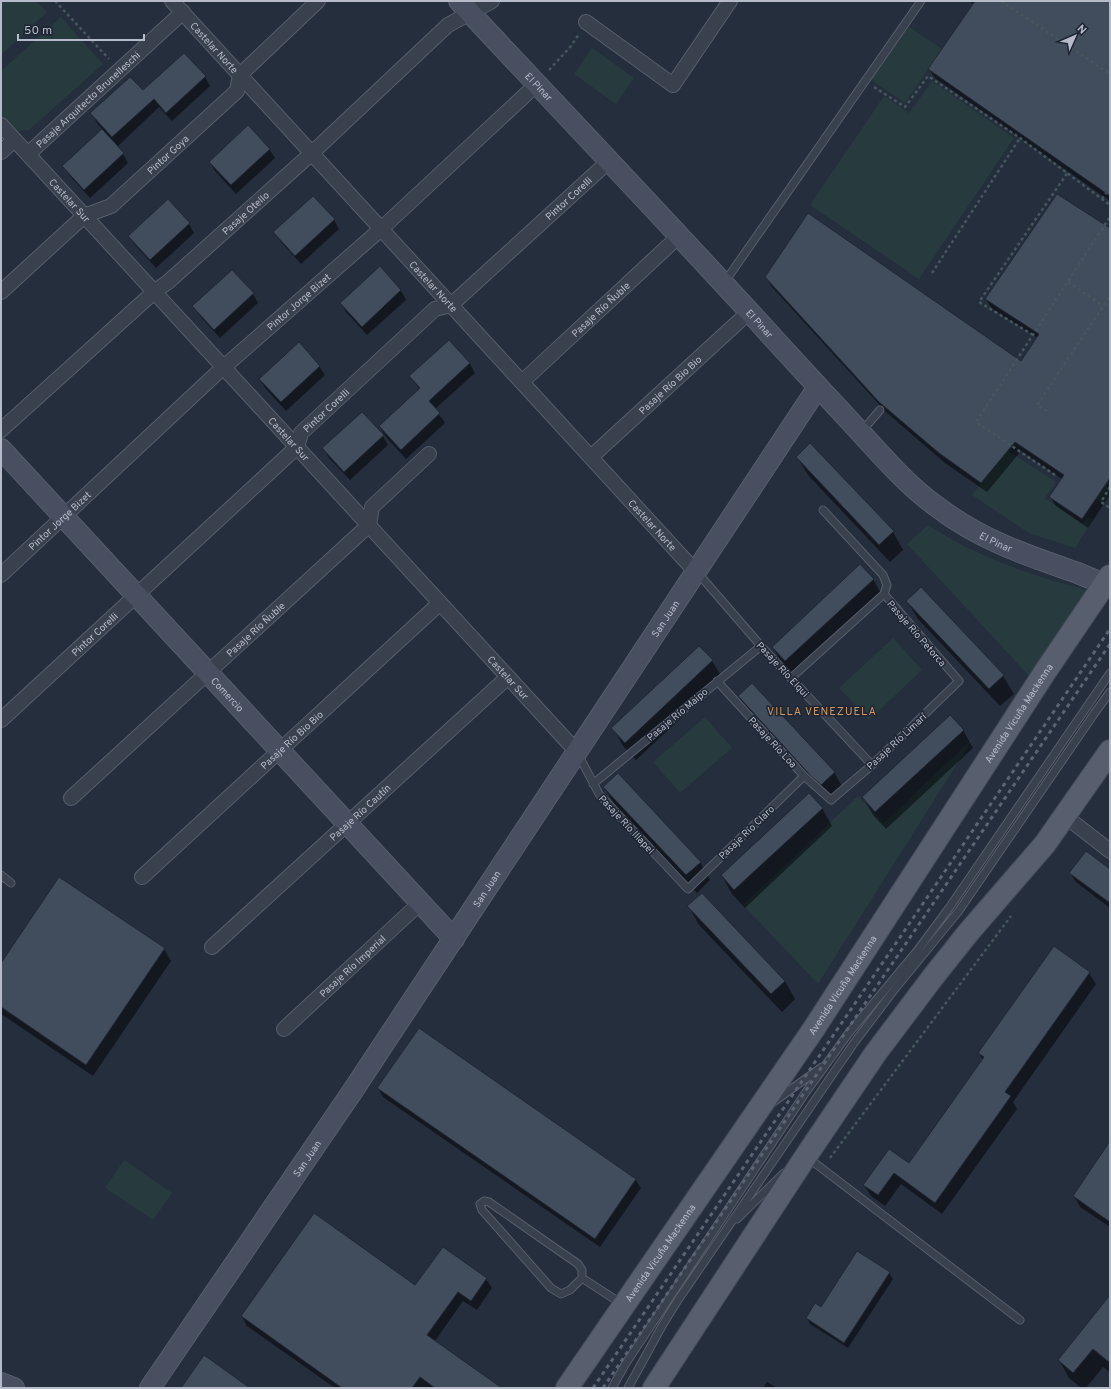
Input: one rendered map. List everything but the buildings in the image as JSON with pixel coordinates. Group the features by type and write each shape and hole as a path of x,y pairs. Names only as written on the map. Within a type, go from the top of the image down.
{"main road":[{"name":"Avenida Vicuña Mackenna","path":"568,1388 813,1030 1045,672 1109,584"},
{"path":"654,1388 814,1162 818,1138 875,1054 968,933 1045,844 1110,751"}],"street":[{"name":"Castelar Norte","path":"172,1 696,571"},
{"name":"Pintor Goya","path":"1,292 84,216 111,206 237,90 240,75 318,1"},
{"name":"Pasaje Otello","path":"1,430 154,292 168,282 312,153 448,26 465,7 492,1"},
{"path":"586,22 673,84 730,1"},
{"name":"El Pinar","path":"465,7 907,482 953,518 1005,547 1109,584"},
{"name":"Pasaje Arquitecto Brunelleschi","path":"28,154 182,12"},
{"name":"Pintor Jorge Bizet","path":"1,574 224,368 381,229 537,84"},
{"name":"Castelar Sur","path":"1,125 577,752"},
{"path":"1,152 14,140"},
{"name":"Pintor Corelli","path":"1,720 297,447 301,433 435,309 451,305 608,161"},
{"name":"Pasaje Río Ñuble","path":"522,382 679,236"},
{"name":"Pasaje Río Bio Bio","path":"591,457 749,312"},
{"name":"San Juan","path":"150,1388 321,1138 454,939 818,387"},
{"name":"Comercio","path":"1,450 454,939"},
{"path":"369,525 372,507 429,454"},
{"name":"Pasaje Río Ñuble","path":"71,798 369,525"},
{"name":"Pasaje Río Bio Bio","path":"142,877 440,603"},
{"name":"Pasaje Río Cautín","path":"212,947 508,677"},
{"path":"1065,816 1110,851"},
{"name":"Pasaje Río Imperial","path":"284,1029 420,903"}],"lane":[{"path":"723,284 920,1"},
{"path":"861,433 880,410"},
{"name":"Pasaje Río Petorca","path":"823,510 883,575 887,584 884,594 959,681"},
{"name":"Pasaje Río Elqui","path":"696,571 761,646 872,765"},
{"path":"791,678 884,594"},
{"name":"Pasaje Río Maipo","path":"593,784 761,646"},
{"path":"612,1388 640,1343 806,1092 858,1023 917,951 949,908 1110,673"},
{"name":"Pasaje Río Limarí","path":"831,800 872,765 959,681"},
{"name":"Pasaje Río Loa","path":"717,682 804,776 831,800"},
{"path":"628,1388 662,1326 725,1230 854,1043 894,990 958,912 1110,692"},
{"name":"Pasaje Río Illapel","path":"577,752 599,794 688,889"},
{"name":"Pasaje Río Claro","path":"688,889 804,776"},
{"path":"1,875 11,883"},
{"path":"754,1117 827,1063"},
{"path":"725,1230 818,1138"},
{"path":"814,1162 1020,1320"},
{"path":"484,1201 489,1202 578,1264 582,1270 582,1278 570,1290 561,1294 551,1288 482,1210 480,1204 484,1201"},
{"path":"582,1278 624,1306"}],"path":[{"path":"55,1 119,70"},
{"path":"1001,1 1110,74"},
{"path":"537,84 571,46 586,22"},
{"path":"864,82 905,107 928,76 1068,172 1110,205"},
{"path":"932,273 1020,138"},
{"path":"1033,335 979,302 1068,172"},
{"path":"1102,199 1106,193"},
{"path":"1055,475 976,422 1110,217"},
{"path":"1068,282 1103,306"},
{"path":"1047,411 1037,405 1110,296"},
{"path":"1110,486 1100,502 1110,508"},
{"path":"814,1162 1011,915"}],"green space":[{"path":"1,1 36,1 47,12 1,55"},
{"path":"61,17 103,64 29,130 15,131 1,116 1,71"},
{"path":"908,26 942,49 905,103 871,80"},
{"path":"592,48 634,78 616,104 574,74"},
{"path":"932,81 1014,138 919,279 810,205 884,96 909,113"},
{"path":"1008,451 1056,482 1045,498 1082,523 1088,516 1093,519 1075,548 1029,533 972,495"},
{"path":"1110,478 1110,495 1104,504 1096,499"},
{"path":"928,525 960,544 995,560 1042,577 1091,591 1029,676 907,544"},
{"path":"893,638 922,670 869,720 839,688"},
{"path":"705,717 732,748 680,793 653,762"},
{"path":"974,737 818,984 743,905 858,796 884,823"},
{"path":"124,1160 172,1193 153,1220 105,1188"}],"railway":[{"path":"593,1388 1110,629"},
{"path":"603,1388 1110,644"}],"district":[{"name":"VILLA VENEZUELA","path":"822,711"}]}
